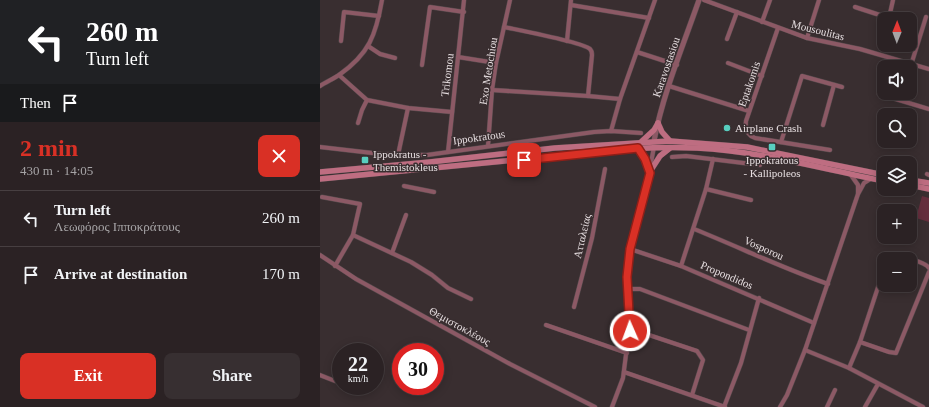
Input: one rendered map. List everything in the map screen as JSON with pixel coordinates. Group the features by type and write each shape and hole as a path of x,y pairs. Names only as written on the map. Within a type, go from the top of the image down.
{"main road":[{"path":"658,123 662,132 670,141"},
{"path":"641,142 654,130 658,123"},
{"path":"320,179 638,148 670,141 747,147 778,152 877,173"},
{"path":"320,172 430,162 555,148 641,142 656,143 671,147 714,149 758,155 877,179"},
{"path":"650,173 660,156 671,147"},
{"path":"638,148 645,159 650,173"},
{"path":"917,181 929,183"},
{"path":"917,187 929,189"}],"street":[{"path":"320,86 339,75 356,60 368,46 375,31 382,0"},
{"name":"Trikomou","path":"448,152 464,12 464,0"},
{"name":"Exo Metochiou","path":"488,146 492,90 496,63 510,0"},
{"path":"567,41 571,0"},
{"path":"611,131 620,99 655,0"},
{"name":"Karavostasiou","path":"656,143 658,123 669,86 699,0"},
{"name":"Mousoulitas","path":"704,0 806,38 860,49 897,60"},
{"path":"762,22 770,0"},
{"path":"806,38 819,0"},
{"path":"855,7 889,18 893,0"},
{"path":"571,5 649,18"},
{"path":"422,65 430,7 464,12"},
{"path":"341,41 344,12 379,16"},
{"path":"727,39 737,12"},
{"path":"912,60 926,17"},
{"path":"504,27 567,41 589,48 592,52 588,96"},
{"name":"Eptakomis","path":"778,28 745,125 748,134 755,138 830,150"},
{"path":"368,46 380,54 395,58"},
{"path":"637,52 677,64"},
{"path":"458,57 496,63"},
{"path":"728,63 762,76"},
{"name":"Mousoulitas","path":"917,66 929,69"},
{"path":"339,75 367,100 408,108 452,112"},
{"path":"781,142 802,76 842,87"},
{"path":"823,125 834,85"},
{"path":"669,86 749,111"},
{"path":"492,90 620,99"},
{"path":"358,123 367,100"},
{"path":"898,100 929,110"},
{"path":"398,155 408,108"},
{"name":"Ippokratous","path":"320,147 398,155 427,154 611,131 641,133"},
{"path":"612,407 623,378 630,331 627,277 630,249 650,173 656,143"},
{"path":"672,157 686,156 760,165"},
{"path":"681,266 706,189 713,159"},
{"name":"Ατταλείας","path":"574,307 592,238 605,169"},
{"path":"851,175 858,185 858,194"},
{"path":"780,407 787,395 806,350 858,194 864,183 872,178"},
{"path":"404,186 434,192"},
{"path":"706,189 751,200"},
{"path":"322,197 360,204 353,235 335,266"},
{"path":"392,253 406,215"},
{"name":"Vosporou","path":"694,229 743,248 800,274 828,284"},
{"path":"353,235 411,262 432,275 448,288 471,299"},
{"name":"Propondidos","path":"630,249 681,266 759,298 814,323"},
{"name":"Θεμιστοκλέους","path":"320,255 356,279 510,364 595,407"},
{"path":"917,262 928,266 929,268"},
{"path":"860,342 896,353 929,272"},
{"path":"628,289 640,288 749,330"},
{"path":"849,368 860,342 877,290"},
{"path":"624,372 725,407 741,363 759,298"},
{"path":"546,325 626,353"},
{"path":"630,331 637,331 697,351 703,360 692,395"},
{"path":"806,350 849,368 914,405 923,407"},
{"path":"320,375 332,380"},
{"path":"866,407 878,384"},
{"path":"828,407 835,390"}],"shaded area":[{"path":"922,196 929,198 929,222 917,218"}],"place":[{"name":"Airplane Crash","path":"727,128"},
{"name":"Ippokratous - Kallipoleos","path":"772,147"},
{"name":"Ippokratus - Themistokleus","path":"365,160"}],"route":[{"path":"524,160 638,148 643,155 650,173 630,249 627,277 630,331"}]}
